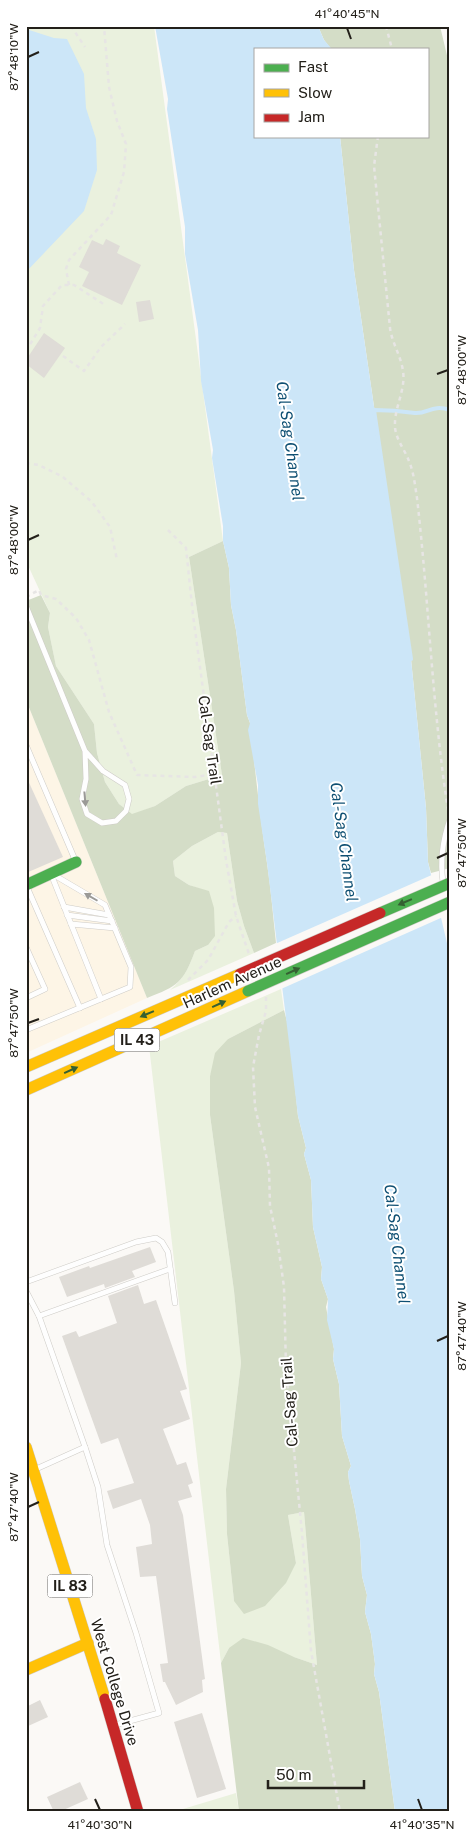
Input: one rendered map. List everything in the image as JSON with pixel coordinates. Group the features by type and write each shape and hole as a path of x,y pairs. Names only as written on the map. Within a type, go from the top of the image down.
{"main road":[{"path":"26,885 76,862"},
{"name":"Harlem Avenue","path":"26,1067 240,974 448,894"},
{"name":"Harlem Avenue","path":"26,1090 248,991 448,894"},
{"name":"West College Drive","path":"26,1447 88,1643 138,1812"},
{"path":"26,1670 88,1643"}],"lane":[{"path":"26,606 85,751 103,771 125,786 129,799 126,811 116,821 102,823 87,814 82,799 86,779 85,751"},
{"path":"26,745 76,862"},
{"path":"448,894 442,874 444,847 450,819"},
{"path":"51,874 101,999"},
{"path":"26,1030 130,988 131,967 105,905 51,874"},
{"path":"26,885 80,1008"},
{"path":"64,907 109,914"},
{"path":"67,915 112,921"},
{"path":"71,924 115,928"},
{"path":"26,947 45,990 26,998"},
{"path":"26,1282 151,1238 156,1238 166,1247 174,1304"},
{"path":"39,1316 170,1269"},
{"path":"26,1290 39,1316 98,1487 107,1544 159,1713 112,1726"},
{"path":"33,1470 85,1446"}],"path":[{"path":"71,26 85,48"},
{"path":"69,285 66,269 69,260 111,215 124,172 126,144 117,121 109,87 104,26"},
{"path":"386,26 392,48"},
{"path":"378,138 374,166 390,328 392,340 403,371 395,428 410,463 414,480 426,582 432,674 450,819"},
{"path":"26,351 40,328 43,306 62,285 74,285 105,306"},
{"path":"63,356 84,371 101,347 125,324"},
{"path":"26,342 29,346"},
{"path":"26,463 39,466 63,477 92,502 110,527 116,560"},
{"name":"Cal-Sag Trail","path":"168,530 186,548 226,860 236,916 249,956"},
{"path":"26,597 39,590 41,595 56,599 76,618 89,640 109,712 137,775 195,777 215,774"},
{"path":"183,986 208,960 225,927 236,916"},
{"name":"Cal-Sag Trail","path":"266,994 266,1011 259,1035 254,1067 255,1107 269,1168 270,1206 284,1287 286,1368 311,1651 340,1812"}],"shaded area":[{"path":"26,700 147,998 26,1053"}],"green space":[{"path":"26,26 154,26 223,541 189,557 222,775 186,786 155,806 132,815 119,804 105,782 97,753 94,724 56,666 48,627 50,613 26,561"},
{"path":"318,26 440,26 450,68 450,868 431,873 428,862 426,808 411,659 354,270 340,138 428,138 428,48 330,48 324,40"},
{"path":"223,541 229,568 231,605 247,715 250,723 276,943 254,953 237,901 227,833 218,832 192,846 173,861 175,876 189,885 209,891 214,908 215,936 208,945 195,951 187,970 178,982 166,990 147,998 26,700 26,601 41,595 50,613 48,627 56,666 94,724 97,753 105,782 119,804 132,814 155,806 186,786 222,775 189,557"},
{"path":"218,832 227,833 237,901 254,953 170,990 179,982 195,951 208,945 209,892 189,885 175,876 173,861 192,846"},
{"path":"281,989 284,1010 228,1039 210,1076 210,1115 234,1291 241,1363 226,1489 227,1534 234,1601 296,1563 288,1515 304,1512 317,1665 294,1657 229,1648 221,1663 149,1046"},
{"path":"284,1010 289,1029 298,1116 306,1148 304,1154 311,1180 313,1227 322,1267 321,1279 328,1299 326,1307 334,1349 333,1359 339,1384 342,1436 351,1466 348,1472 349,1481 360,1539 362,1576 367,1595 365,1612 371,1634 375,1664 374,1674 379,1692 395,1812 239,1812 221,1663 229,1648 243,1638 268,1645 317,1665 304,1512 288,1515 296,1563 286,1583 265,1606 244,1614 234,1601 227,1534 226,1489 241,1363 234,1291 210,1115 210,1076 215,1053 228,1039"},
{"path":"236,1793 239,1812 173,1812"}],"water":[{"name":"Cal-Sag Channel","path":"155,26 318,26 324,40 331,48 254,48 254,138 340,138 354,270 411,659 426,808 428,862 450,956 450,1812 395,1812 379,1692 374,1674 375,1664 371,1634 365,1612 367,1595 362,1576 360,1539 349,1481 348,1472 351,1466 342,1436 339,1384 333,1359 334,1349 327,1320 328,1299 321,1279 322,1267 313,1227 311,1180 304,1154 306,1148 298,1116 258,804 258,785 248,730 250,723 247,715 231,605 229,568 223,541 223,526 212,458 213,450 201,381 198,330 185,254 185,227 167,109 168,99"},
{"path":"26,29 54,38 67,39 84,74 86,108 96,139 97,170 84,211 26,272"}],"pier":[{"path":"434,874 443,917 281,989 275,944"}],"building":[{"path":"106,239 120,246 117,253 141,265 122,305 82,286 89,272 79,267 92,240 103,245"},
{"path":"150,300 154,319 139,322 136,302"},
{"path":"44,333 65,348 44,378 26,364 26,360"},
{"path":"26,776 63,857 26,873"},
{"path":"150,1247 156,1262 132,1271 135,1277 105,1288 104,1284 67,1297 59,1277"},
{"path":"138,1285 144,1304 156,1300 187,1389 180,1391 190,1419 163,1429 177,1465 186,1462 193,1483 188,1485 192,1497 178,1501 183,1515 205,1679 202,1680 203,1692 176,1705 165,1682 163,1682 160,1664 168,1663 156,1576 140,1577 136,1547 152,1544 150,1525 141,1499 113,1509 107,1491 134,1483 118,1438 101,1444 62,1336 76,1331 79,1337 117,1323 108,1296"},
{"path":"40,1700 48,1717 26,1727 26,1707"},
{"path":"202,1713 226,1789 197,1798 174,1722"},
{"path":"80,1782 88,1799 59,1812 54,1812 47,1797"}],"waterway":[{"path":"411,659 374,410 415,413 439,408 450,410"}],"traffic: fast":[{"path":"26,885 76,862"},
{"path":"380,913 450,883"},
{"path":"248,991 450,902"}],"traffic: slow":[{"path":"26,1067 240,974"},
{"path":"26,1090 248,991"},
{"path":"26,1447 105,1699"},
{"path":"26,1670 88,1643"}],"traffic: jam":[{"path":"240,974 380,913"},
{"path":"105,1699 138,1812"}]}
